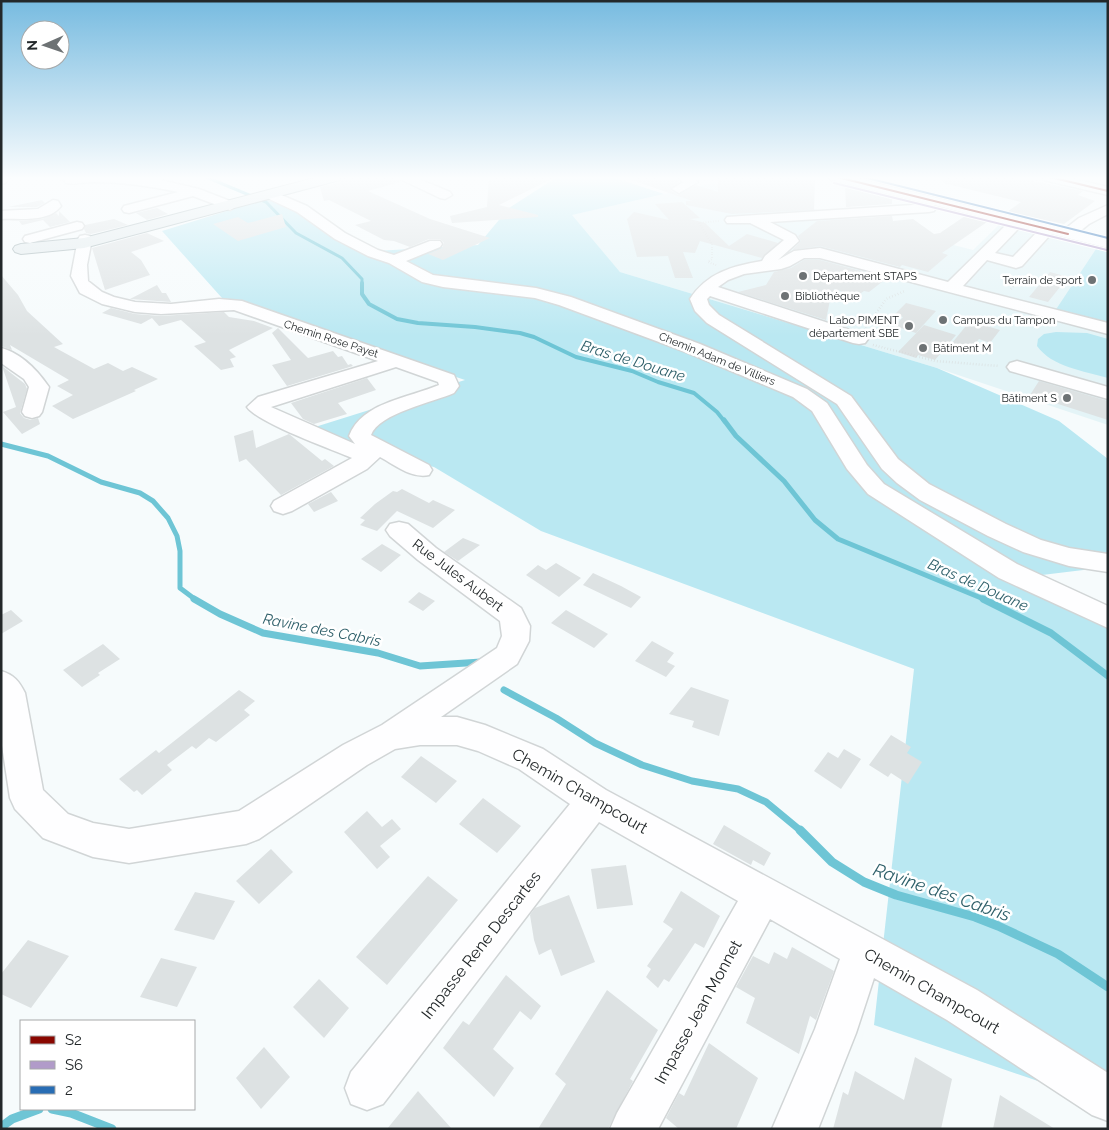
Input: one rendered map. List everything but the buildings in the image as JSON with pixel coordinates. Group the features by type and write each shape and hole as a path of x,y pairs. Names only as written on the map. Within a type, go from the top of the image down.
{"main road":[{"path":"19,243 86,237 119,230"}],"street":[{"name":"Chemin Adam de Villiers","path":"331,230 365,249 401,254 421,276 435,281 536,293 565,301 693,348 800,393 820,407 858,469 876,489 1008,571 1108,618"},
{"path":"774,230 792,241 770,259 769,262 773,264 782,264 803,253 820,254 1108,329"},
{"path":"951,288 1009,230"},
{"path":"984,255 1016,263 1048,230 1108,244"},
{"path":"1068,234 1073,230"},
{"name":"Chemin Rose Payet","path":"86,237 79,267 79,279 91,293 101,298 125,305 171,309 212,304 236,305 443,376 447,379 449,386 442,392 406,402 366,425 360,432 360,436 373,452 421,470"},
{"path":"401,254 435,244"},
{"path":"401,254 424,260"},
{"path":"706,289 859,339"},
{"path":"1,354 32,375 39,387 32,412"},
{"path":"283,506 359,464 373,452 271,416 258,407 259,404 397,360"},
{"path":"1017,367 1108,393"},
{"name":"Rue Jules Aubert","path":"390,736 507,656 514,646 517,636 516,625 511,615 428,554 399,530"},
{"name":"Chemin Champcourt","path":"1,683 10,693 27,798 56,826 93,840 129,846 246,827 355,755 390,736 420,731 457,731 485,739 531,759 594,801 763,894 863,952 962,1005 1108,1099"},
{"name":"Impasse Rene Descartes","path":"367,1088 594,801"},
{"name":"Impasse Jean Monnet","path":"632,1129 763,894"},
{"path":"795,1129 835,1033 863,952"}],"lane":[{"path":"773,264 730,272 715,279 698,299 705,312 844,400 854,410 886,459 898,472 921,490 1007,536 1037,548 1071,558 1108,563"}],"path":[{"path":"703,230 712,244 712,259 708,262 730,272"},
{"path":"1001,301 1027,269 1016,263"},
{"path":"906,290 886,299 859,339 907,356 933,362 952,365 1017,367"}],"shaded area":[{"path":"337,230 376,251 478,245 491,230 584,230 620,272 937,368 1059,421 1108,459 1108,567 1042,575 1108,607 1108,1105 874,1025 914,669 541,531 434,467 362,450 315,427 465,380 222,298 162,231"},
{"name":"Campus du Tampon","path":"584,230 894,230 973,250 994,230 1034,230 1108,248 1108,425 937,368 620,272"},
{"name":"Terrain de sport","path":"1098,246 1108,249 1108,325 1055,311"},
{"path":"1056,332 1087,333 1108,339 1108,378 1060,364 1043,353 1037,346 1038,339 1044,334"}],"waterway":[{"name":"Bras de Douane","path":"293,230 342,258 362,279 362,294 369,304 397,319 418,323 475,327 520,333 534,337 576,357 632,371 658,382 694,393 717,412 725,422"},
{"name":"Bras de Douane","path":"724,420 736,436 784,481 815,520 838,539 986,600"},
{"name":"Ravine des Cabris","path":"1,444 48,456 101,482 140,493 153,501 168,518 177,536 180,551 180,588 196,600"},
{"name":"Ravine des Cabris","path":"194,599 220,614 263,633 378,653 420,666 481,662"},
{"name":"Bras de Douane","path":"983,599 1051,633 1108,676"},
{"name":"Ravine des Cabris","path":"504,690 556,718 595,743 642,765 692,781 738,789 766,802 801,831"},
{"name":"Ravine des Cabris","path":"801,831 832,862 864,882 896,895 975,917 998,926 1058,954 1108,987"},
{"path":"1,1127 12,1119 36,1110"},
{"path":"57,1110 71,1113 112,1129"}],"transit line":[{"name":"S6","path":"1024,230 1107,250"},
{"name":"S2","path":"1051,230 1068,234"},
{"name":"2","path":"1075,230 1108,238"}],"place":[{"name":"Département STAPS","path":"803,276"},
{"name":"Terrain de sport","path":"1092,280"},
{"name":"Bibliothèque","path":"785,296"},
{"name":"Campus du Tampon","path":"943,320"},
{"name":"Labo PIMENT département SBE","path":"909,326"},
{"name":"Bâtiment M","path":"923,348"},
{"name":"Bâtiment S","path":"1067,398"}]}
